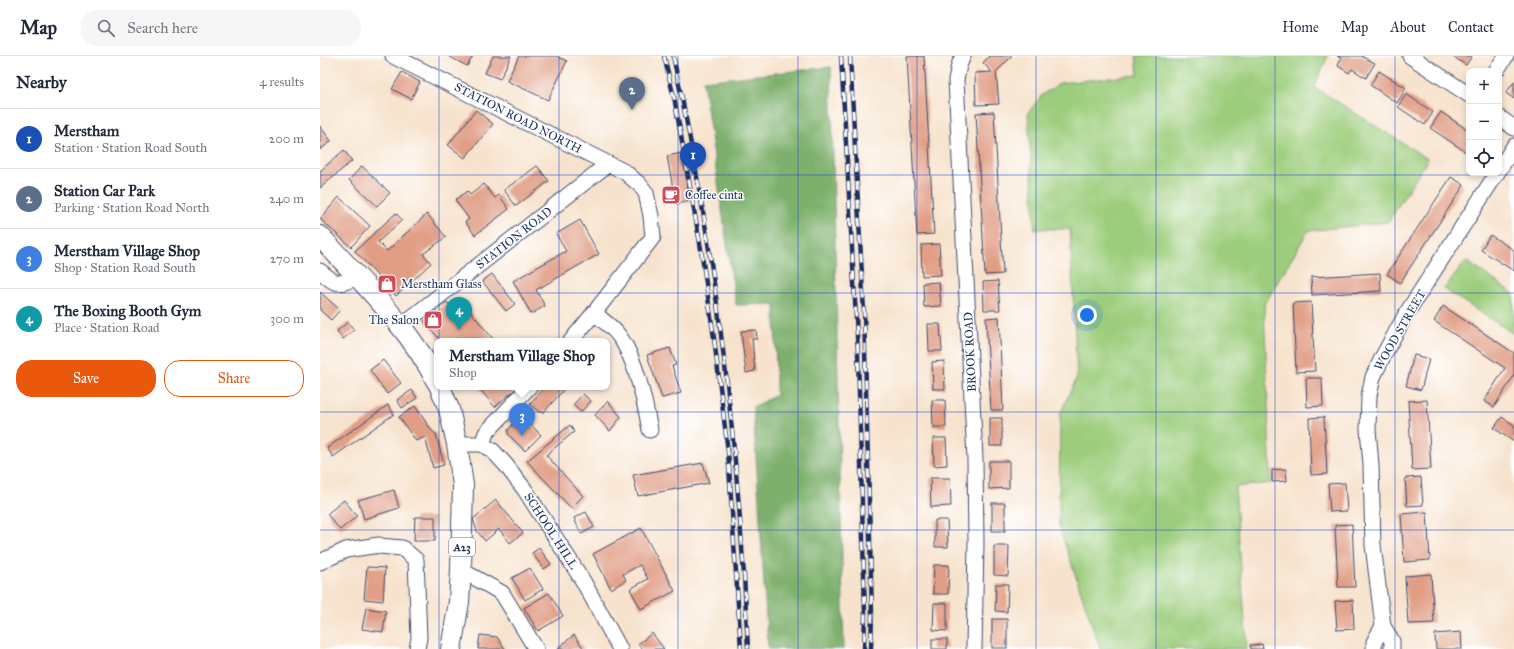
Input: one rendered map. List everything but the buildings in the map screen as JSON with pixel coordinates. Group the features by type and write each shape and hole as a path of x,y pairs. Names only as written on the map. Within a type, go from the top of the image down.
{"main road":[{"path":"320,236 401,326 434,376"},
{"name":"A23","path":"441,390 449,409 457,444 463,485 459,602 451,649"}],"street":[{"name":"STATION ROAD NORTH","path":"394,56 625,172 645,190 653,237 594,313"},
{"name":"BROOK ROAD","path":"963,56 959,65 956,80 975,459 976,543 974,649"},
{"path":"1410,56 1466,93"},
{"path":"1498,68 1506,56"},
{"path":"1502,119 1514,128"},
{"path":"1502,165 1514,146"},
{"name":"STATION ROAD","path":"401,326 608,164"},
{"name":"WOOD STREET","path":"1392,649 1392,641 1383,626 1373,545 1371,465 1368,429 1369,396 1373,377 1406,314 1495,176"},
{"path":"320,271 335,283 342,283 357,277"},
{"path":"573,338 594,313 619,336 628,353 646,404 650,430"},
{"path":"457,444 482,444 486,433 525,390"},
{"name":"SCHOOL HILL","path":"482,444 493,450 525,490 583,581 620,649"},
{"path":"320,562 346,550 379,546 402,548 416,560 419,638 417,649"},
{"path":"461,570 502,593 536,649"},
{"path":"1374,649 1374,642 1383,626"}],"green space":[{"path":"1136,56 1328,56 1314,87 1428,159 1388,222 1308,231 1264,305 1271,483 1235,487 1247,649 1100,649 1059,526 1060,414 1077,377 1070,229 1035,229 1028,113 1042,95 1060,83 1138,75"},
{"path":"831,67 844,649 768,649 753,407 776,395 775,304 736,305 703,81"},
{"path":"1466,261 1514,294 1514,334 1444,289"}],"railway":[{"path":"664,56 675,102 701,249 714,338 728,452 741,649"},
{"path":"673,56 702,203 723,351 739,500 748,649"},
{"path":"841,56 858,353 865,614 864,649"},
{"path":"850,56 864,312 872,614 871,649"}],"place":[{"name":"Station Car Park","path":"632,110"},
{"name":"Merstham","path":"693,175"},
{"name":"Coffee cinta","path":"671,195"},
{"name":"Merstham Glass","path":"387,284"},
{"name":"The Salon","path":"433,320"},
{"name":"The Boxing Booth Gym","path":"459,330"},
{"name":"Merstham Village Shop","path":"522,436"}]}
